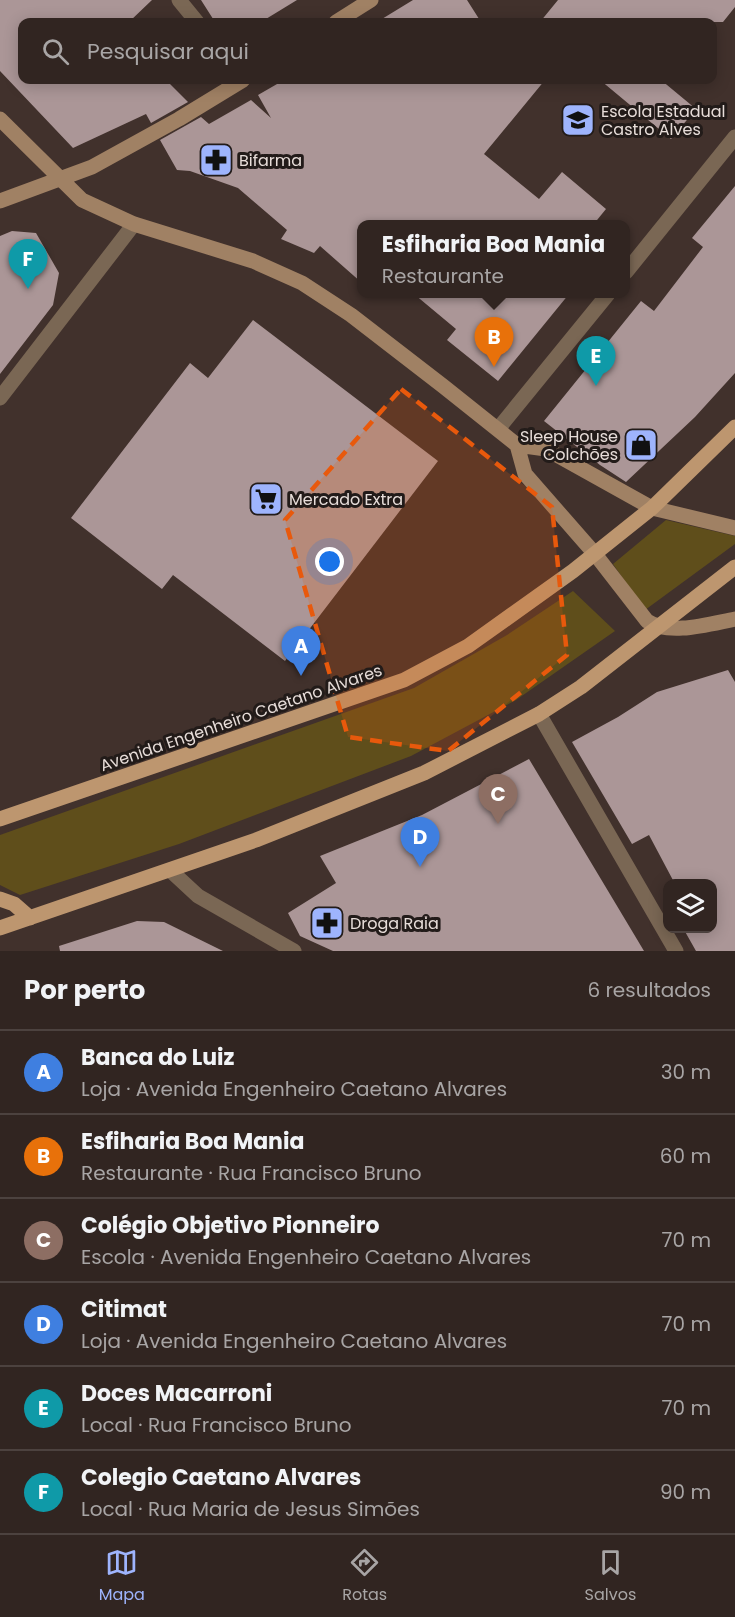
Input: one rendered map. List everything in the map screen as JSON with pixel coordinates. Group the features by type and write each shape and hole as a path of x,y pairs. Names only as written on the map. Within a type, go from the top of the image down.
{"main road":[{"path":"342,18 371,0"},
{"path":"0,201 92,167 179,119 233,84"},
{"path":"0,119 58,179 82,200 134,224 253,261 302,283 351,315 517,445 546,449 652,508 735,528"},
{"name":"Avenida Engenheiro Caetano Alvares","path":"0,819 404,680 468,646 595,554 652,508 735,427"},
{"path":"517,445 525,474 595,554 647,621 657,628 704,625 735,619"},
{"path":"0,928 171,871 424,773 539,714 581,687 735,567"},
{"path":"0,899 14,904 30,918"}],"street":[{"path":"179,0 194,18"},
{"path":"630,267 735,137"},
{"path":"0,398 134,224"},
{"path":"498,429 605,298"},
{"path":"539,714 676,951"},
{"path":"171,871 198,896 294,951"}],"highlighted area":[{"path":"401,389 552,507 567,655 448,751 348,737 285,520"}],"shaded area":[{"path":"666,520 735,536 735,544 645,610 613,564"},
{"path":"573,591 615,631 516,700 411,756 179,844 20,895 0,885 0,835 414,688 507,635"}],"building":[{"path":"0,0 152,0 133,18 18,18 18,84 170,84 188,102 151,123 146,114 73,148 0,71"},
{"path":"201,0 297,0 268,18 212,18"},
{"path":"413,0 467,0 478,18 384,18"},
{"path":"558,0 735,0 735,7 723,22 717,22 717,18 543,18"},
{"path":"277,84 542,84 484,154 539,199 562,172 606,209 597,220 357,220 357,279 320,246 314,253 281,239 287,230 238,188 190,171 177,170 160,140 201,117 209,124 251,100 271,118 258,95"},
{"path":"605,84 666,84 696,109 671,139"},
{"path":"735,186 735,373 695,417 626,482 600,465 544,421 641,301 654,311 703,247 692,238"},
{"path":"12,231 36,233 59,273 53,305 0,374 0,236"},
{"path":"419,298 566,298 498,381 447,340 456,329"},
{"path":"253,320 438,461 285,661 173,575 162,589 71,518 190,363 208,378"},
{"path":"728,670 735,682 735,951 696,951 686,933 717,933 717,879 672,879 649,835 632,844 572,742 657,692"},
{"path":"529,759 644,951 333,951 300,936 288,913 336,883 320,856 422,815"},
{"path":"137,921 164,922 223,951 60,951 59,946"}],"place":[{"name":"Escola Estadual Castro Alves","path":"578,120"},
{"name":"Bifarma","path":"216,160"},
{"name":"Colegio Caetano Alvares","path":"28,289"},
{"name":"Esfiharia Boa Mania","path":"494,367"},
{"name":"Doces Macarroni","path":"596,386"},
{"name":"Sleep House Colchões","path":"641,445"},
{"name":"Mercado Extra","path":"266,499"},
{"name":"Banca do Luiz","path":"301,676"},
{"name":"Colégio Objetivo Pionneiro","path":"498,824"},
{"name":"Citimat","path":"420,867"},
{"name":"Droga Raia","path":"327,923"}]}
